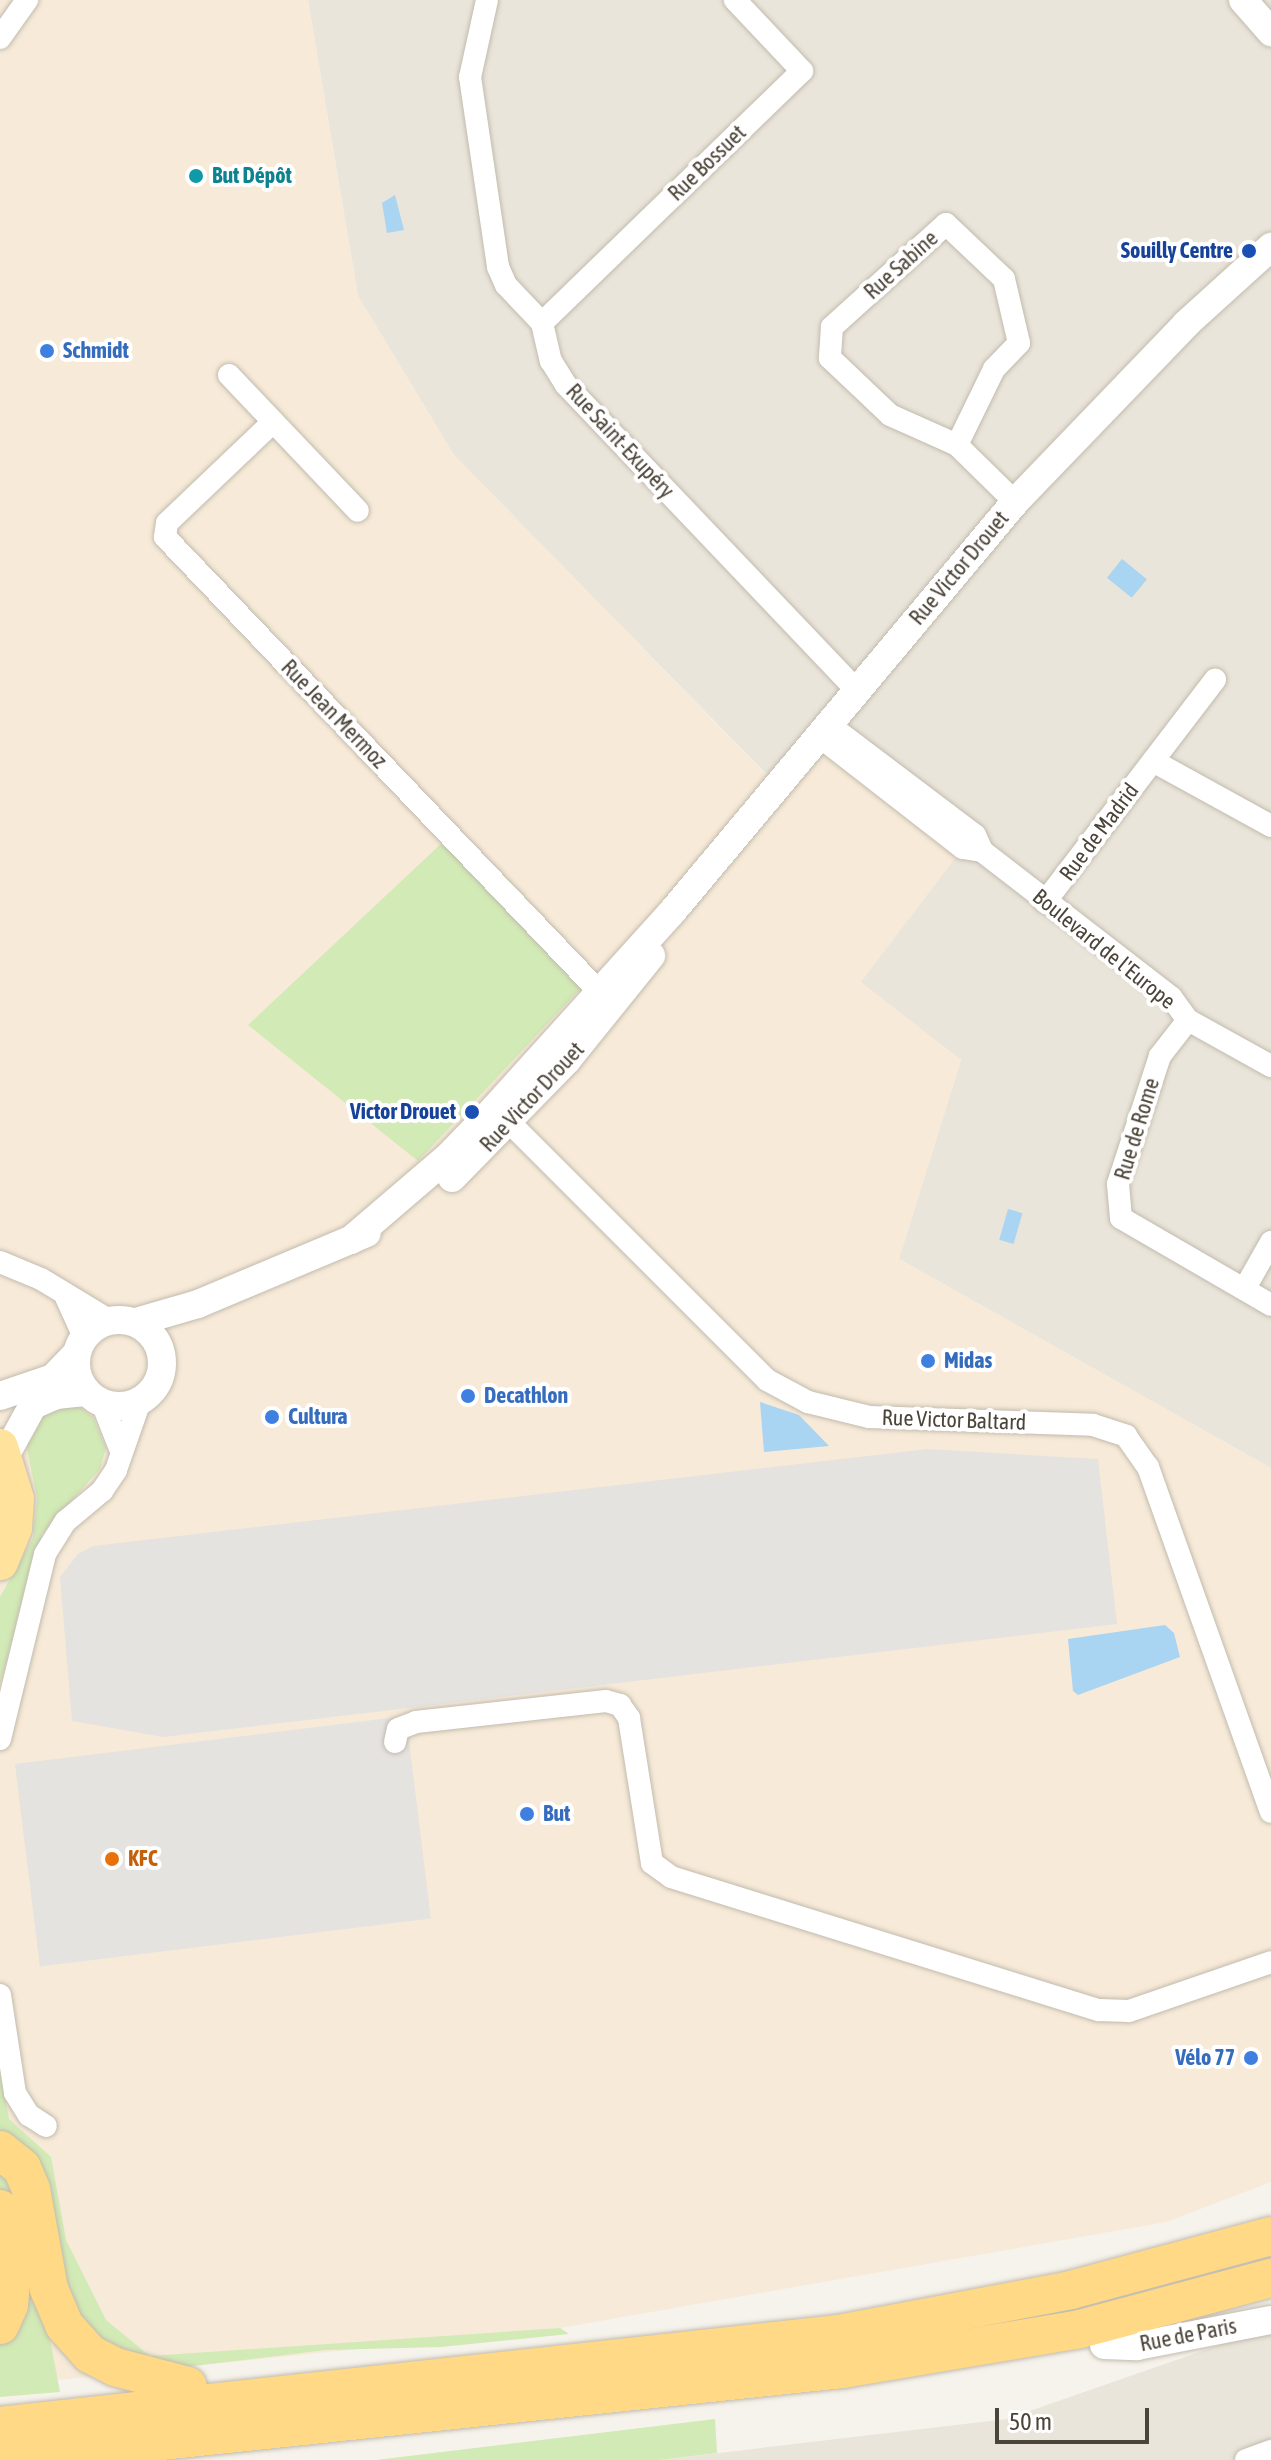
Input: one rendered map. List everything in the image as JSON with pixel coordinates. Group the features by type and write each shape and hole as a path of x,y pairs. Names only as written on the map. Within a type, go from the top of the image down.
{"highway":[{"path":"0,2150 22,2168 31,2189 49,2289 64,2325 102,2360 188,2386"},
{"path":"0,2209 14,2251 9,2305 0,2325"},
{"path":"0,2426 586,2361 951,2316 1271,2236"},
{"path":"0,2458 842,2369 1080,2329 1271,2278"},
{"path":"216,2460 908,2381 1104,2345 1271,2301"},
{"path":"0,2403 541,2350 586,2361"}],"main road":[{"path":"0,1562 16,1514 3,1451"}],"street":[{"path":"0,38 27,0"},
{"name":"Rue Saint-Exupéry","path":"487,0 470,77 498,267 506,285 542,323 551,361 566,385 856,690"},
{"name":"Rue Bossuet","path":"542,323 802,71 735,0"},
{"path":"1243,0 1271,32"},
{"name":"Rue Sabine","path":"957,445 994,369 1019,343 1004,279 946,224 832,327 830,358 890,415 957,445 1015,502"},
{"name":"Rue Victor Drouet","path":"0,1396 53,1378 80,1345 122,1321 198,1304 230,1286 351,1240 502,1115 606,999 672,912 1015,502 1186,324 1271,247"},
{"path":"229,375 358,511"},
{"name":"Rue Jean Mermoz","path":"273,422 167,523 165,537 606,999"},
{"name":"Rue de Madrid","path":"1045,902 1215,680"},
{"name":"Boulevard de l'Europe","path":"824,730 963,848 982,851 1171,997 1188,1020 1271,1066"},
{"name":"Rue de Madrid","path":"1153,761 1271,826"},
{"name":"Rue de Rome","path":"1188,1020 1160,1056 1118,1184 1121,1218 1271,1305"},
{"name":"Rue Victor Baltard","path":"502,1115 767,1380 808,1402 869,1417 1093,1425 1126,1436 1148,1467 1271,1812"},
{"path":"1245,1288 1271,1242"},
{"path":"0,1262 122,1321 161,1350"},
{"path":"64,1293 80,1345 76,1368 121,1451"},
{"name":"Rue Victor Drouet","path":"140,1401 160,1379 161,1350 198,1304"},
{"path":"3,1451 33,1405 56,1395 94,1397 121,1406 140,1401"},
{"path":"0,1739 45,1554 66,1521 102,1491 140,1401"},
{"path":"395,1742 398,1729 416,1722 606,1701 620,1705 629,1718 652,1863 671,1877 1099,2010 1129,2011 1271,1962"},
{"path":"0,1995 15,2093 29,2115 46,2126"},
{"name":"Rue de Paris","path":"1104,2345 1137,2346 1271,2320"},
{"path":"1246,2460 1271,2451"}],"shaded area":[{"path":"0,0 308,0 358,296 454,455 777,786 819,736 963,848 861,982 961,1060 899,1259 1271,1468 1271,2182 1166,2222 560,2328 0,2386"},
{"path":"308,0 1271,0 1271,1468 899,1259 961,1060 860,982 778,786 454,455 358,296"},
{"path":"928,1449 1098,1459 1117,1624 163,1737 72,1721 60,1577 78,1554 93,1546"},
{"path":"406,1716 431,1918 40,1966 15,1764"},
{"path":"1271,2327 1271,2460 659,2460 1007,2419"}],"green space":[{"path":"443,842 583,986 418,1161 248,1025"},
{"path":"61,1405 81,1408 93,1417 106,1448 100,1469 42,1534 0,1684 0,1597 33,1538 37,1497 26,1444 37,1420"},
{"path":"0,2065 9,2119 51,2157 66,2240 106,2320 150,2356 560,2328 569,2334 441,2347 326,2350 151,2371 85,2334 0,2134"},
{"path":"0,2160 22,2193 60,2392 0,2397"},
{"path":"715,2419 717,2453 659,2460 376,2460"}],"water":[{"path":"395,195 404,230 387,233 382,203"},
{"path":"1122,559 1147,579 1132,598 1107,578"},
{"path":"1008,1209 1022,1213 1014,1244 999,1240"},
{"path":"760,1402 799,1415 829,1446 764,1452"},
{"path":"1165,1625 1174,1633 1180,1657 1078,1695 1073,1691 1068,1639"}],"place":[{"name":"But Dépôt","path":"196,176"},
{"name":"Souilly Centre","path":"1249,251"},
{"name":"Schmidt","path":"47,351"},
{"name":"Victor Drouet","path":"472,1112"},
{"name":"Midas","path":"928,1361"},
{"name":"Decathlon","path":"468,1396"},
{"name":"Cultura","path":"272,1417"},
{"name":"But","path":"527,1814"},
{"name":"KFC","path":"112,1859"},
{"name":"Vélo 77","path":"1251,2058"}]}
